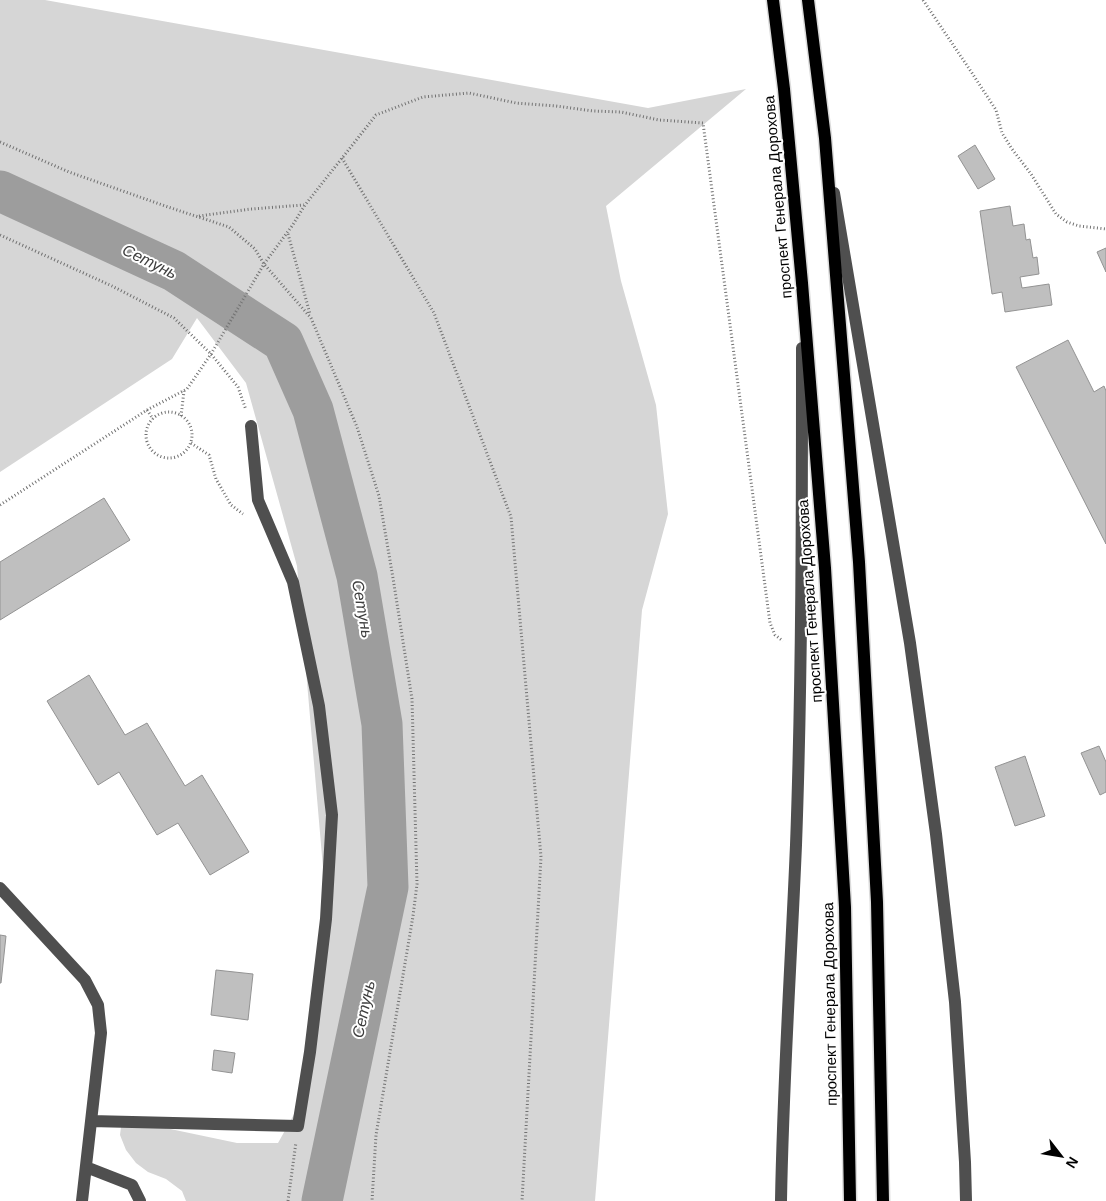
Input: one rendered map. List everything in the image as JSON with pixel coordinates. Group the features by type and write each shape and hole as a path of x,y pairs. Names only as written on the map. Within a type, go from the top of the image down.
{"main road":[{"name":"проспект Генерала Дорохова","path":"773,0 784,89 802,283 825,568 844,897 850,1201"},
{"path":"808,0 825,138 859,562 877,902 883,1201"}],"street":[{"path":"825,138 910,643 933,815 956,1002 966,1201"},
{"path":"781,1201 796,845 802,569 802,283"},
{"path":"91,1121 298,1126 310,1052 326,919 332,815 319,706 293,582 258,500 251,426"},
{"path":"0,888 85,980 98,1005 101,1033 82,1201"},
{"path":"86,1167 132,1185 140,1201"}],"path":[{"path":"923,0 996,110 1002,133 1032,174 1056,214 1067,222 1079,226 1106,229"},
{"path":"0,505 147,410 184,391 211,354 264,264 305,205 376,115 423,97 469,93 516,103 621,112 659,120 703,123 770,623 775,635 786,643"},
{"path":"0,142 69,172 229,227 255,249 264,264 311,318"},
{"path":"342,158 434,313 511,517 541,857 522,1201"},
{"path":"197,217 251,209 305,205"},
{"path":"287,233 311,318 357,427 378,496 394,578 412,699 417,884 376,1135 372,1201"},
{"path":"0,234 112,286 174,318 211,354 238,387 251,426"},
{"path":"181,416 184,391"},
{"path":"147,410 153,419"},
{"path":"174,413 181,416 191,428 191,442 182,454 175,458 160,457 149,447 146,440 146,432 149,425 159,414 174,413"},
{"path":"191,442 209,455 216,479 231,505 246,516"},
{"path":"288,1201 298,1126"}],"shaded area":[{"path":"0,0 45,0 648,108 746,89 606,206 621,281 656,405 668,514 642,610 595,1201 186,1201 182,1191 166,1179 148,1172 136,1163 126,1150 120,1135 121,1127 156,1126 237,1143 278,1143 297,1109 327,914 297,566 246,383 197,318 172,359 0,472"}],"building":[{"path":"975,145 995,179 978,189 958,156"},
{"path":"1010,206 1013,226 1024,224 1026,240 1030,239 1033,258 1037,257 1039,274 1020,277 1022,288 1049,284 1052,305 1005,312 1002,292 992,294 980,211"},
{"path":"1106,248 1106,272 1097,252"},
{"path":"1068,340 1094,392 1104,386 1106,391 1106,544 1016,367"},
{"path":"104,498 130,540 0,620 0,562"},
{"path":"89,675 125,735 147,723 185,786 202,775 249,852 210,875 178,823 157,835 119,772 98,785 47,701"},
{"path":"1099,746 1106,762 1106,792 1100,795 1081,753"},
{"path":"1025,756 1045,816 1015,826 995,767"},
{"path":"0,935 6,936 1,983 0,983"},
{"path":"216,970 253,974 248,1020 211,1015"},
{"path":"214,1050 235,1053 232,1073 212,1070"}],"waterway":[{"name":"Сетунь","path":"0,191 174,271 283,342 313,410 357,576 382,724 388,887 322,1201"}]}
